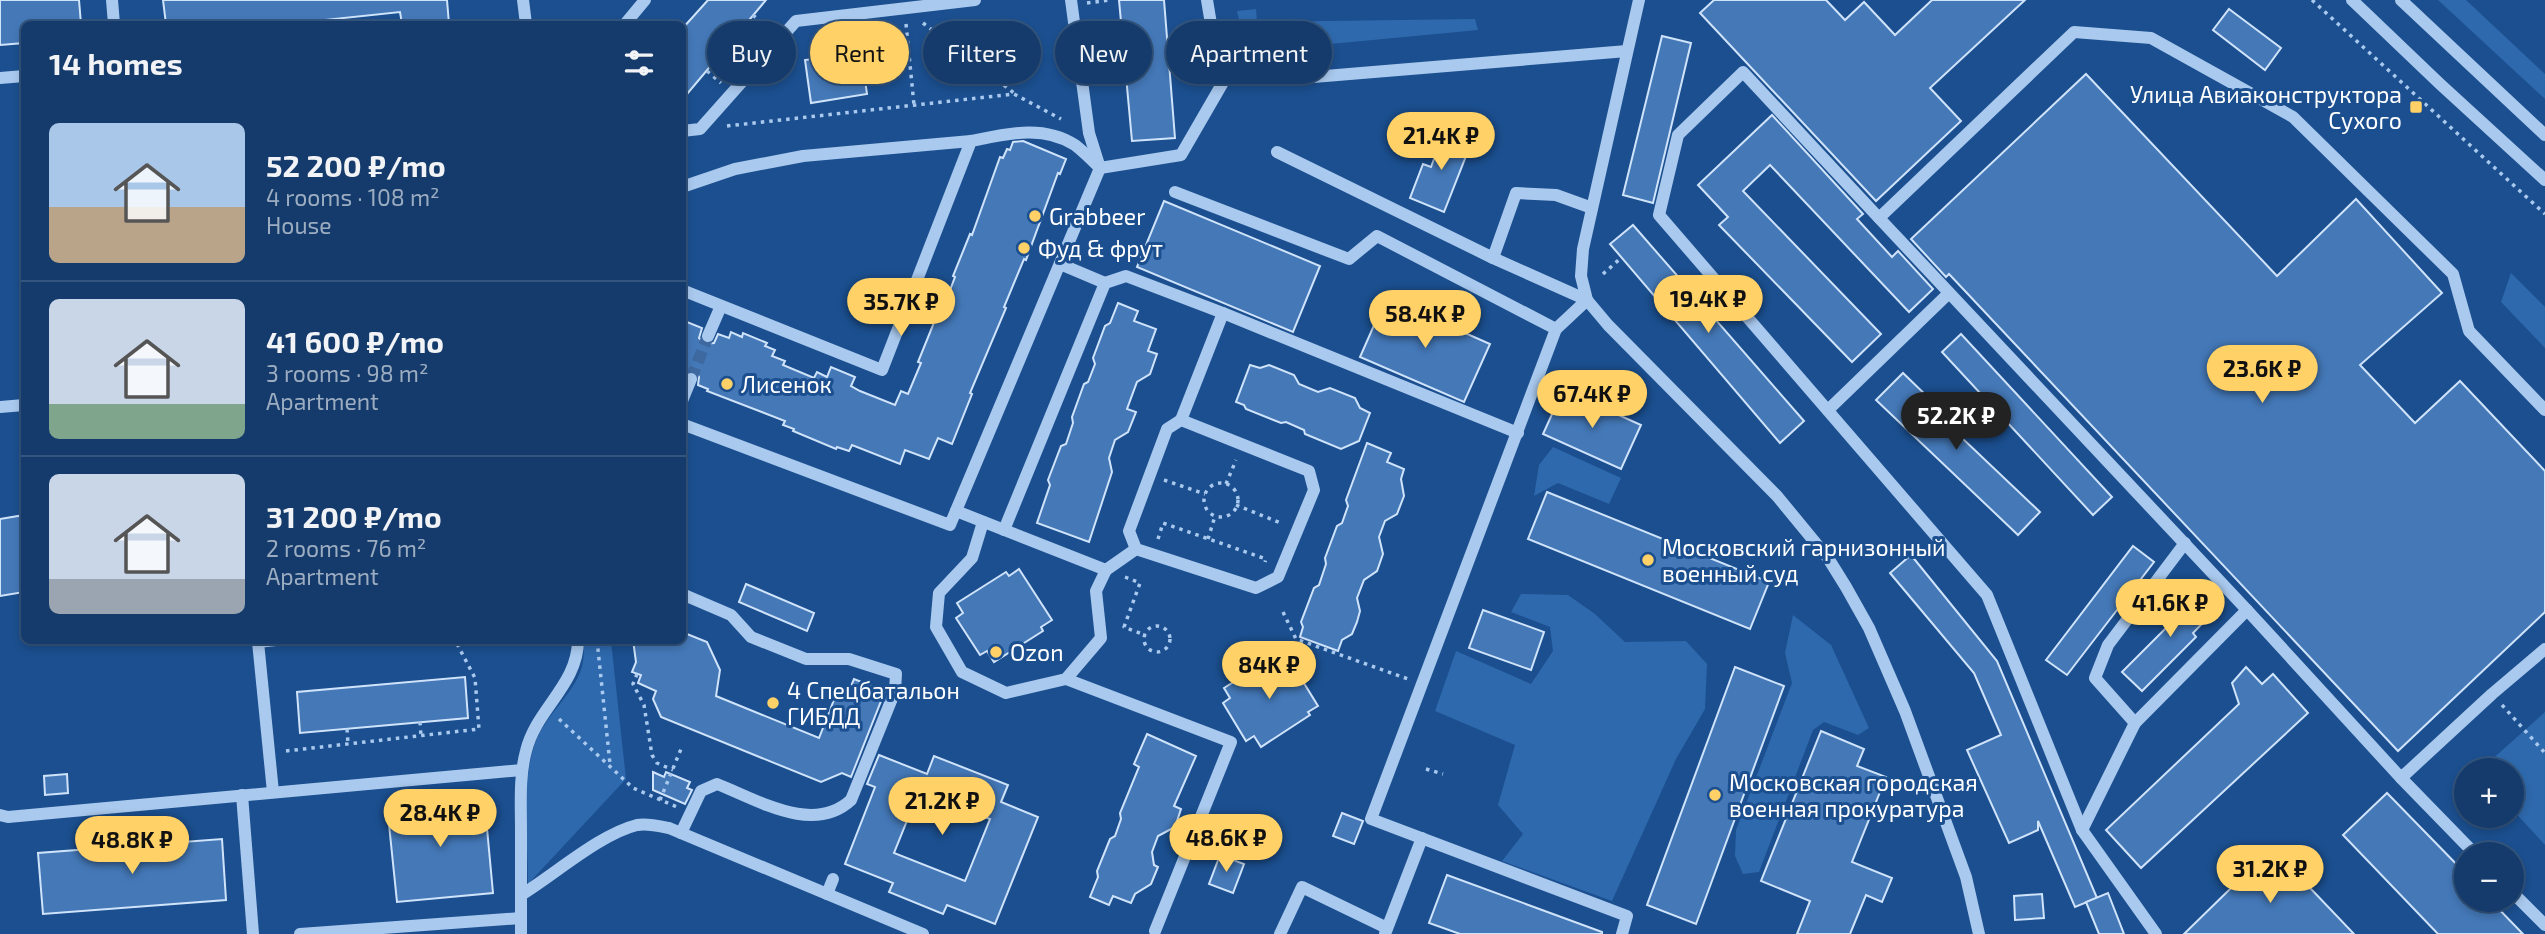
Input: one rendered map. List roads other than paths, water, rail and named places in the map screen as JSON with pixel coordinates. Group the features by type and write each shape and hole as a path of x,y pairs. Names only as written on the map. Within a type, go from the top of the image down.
{"street":[{"path":"112,0 114,21"},
{"path":"523,0 526,21"},
{"path":"628,21 645,0"},
{"path":"686,130 700,128 796,21 975,0"},
{"path":"1207,0 1210,21"},
{"path":"1639,0 1583,249 1581,276 1587,300 1608,326 1777,496 1828,558 1845,585 1869,628 1905,711 1966,877 1979,934"},
{"path":"2352,0 2545,180"},
{"path":"2401,0 2545,135"},
{"path":"686,426 950,525 1100,168 1089,133 1072,3"},
{"path":"1879,218 2074,32 2151,38 2293,117 2453,274 2469,331 2545,410"},
{"path":"1332,75 1627,51"},
{"path":"2155,934 2082,830 1987,595 1659,215 1678,135 1743,72 2463,842"},
{"path":"0,78 21,76"},
{"path":"1100,168 1181,155 1222,84"},
{"path":"686,186 735,169 803,156 971,141 1023,132 1046,133 1074,145 1100,168"},
{"path":"686,292 882,370 971,141"},
{"path":"1277,152 1493,258 1587,300"},
{"path":"1175,192 1349,259 1377,236 1556,329"},
{"path":"1493,258 1516,193 1556,195 1592,208"},
{"path":"1060,264 1105,283 1126,276 1518,433"},
{"path":"1004,530 1105,283"},
{"path":"1828,410 1949,293"},
{"path":"1587,300 1556,329 1371,819 1627,916 1622,934"},
{"path":"708,336 721,306"},
{"path":"1136,549 1129,531 1167,429 1181,420 1223,313"},
{"path":"686,391 691,379"},
{"path":"0,407 21,405"},
{"path":"1136,549 1256,588 1278,577 1314,490 1309,471 1181,420"},
{"path":"956,511 1110,567"},
{"path":"983,522 972,558 939,593 936,627 962,672 1006,693 1066,679 1231,742 1155,930"},
{"path":"2135,723 2095,678 2108,645 2185,543"},
{"path":"1066,679 1101,638 1096,591 1110,567 1136,549"},
{"path":"681,833 701,792 717,784 803,816 831,814 842,808 851,800 866,764 895,691 896,674 849,659 806,659 751,637 731,615 686,596"},
{"path":"2082,830 2135,723 2247,610"},
{"path":"258,644 273,792"},
{"path":"521,934 522,769 532,732 571,676 578,644"},
{"path":"2401,778 2545,649"},
{"path":"0,815 8,817 522,769"},
{"path":"242,795 253,934"},
{"path":"521,895 591,848 623,830 639,825 669,828 923,934"},
{"path":"1280,934 1302,887 1386,931 1422,838"},
{"path":"827,894 833,879"},
{"path":"2524,904 2545,925"},
{"path":"300,934 521,918"}],"tunnel":[{"path":"691,379 708,336"}],"place":[{"name":"Улица Авиаконструктора Сухого","path":"2416,107"},
{"name":"Grabbeer","path":"1035,216"},
{"name":"Фуд & фрут","path":"1024,248"},
{"name":"Лисенок","path":"727,384"},
{"name":"Московский гарнизонный военный суд","path":"1648,560"},
{"name":"Ozon","path":"996,652"},
{"name":"4 Спецбатальон ГИБДД","path":"773,703"},
{"name":"Московская городская военная прокуратура","path":"1715,795"}]}
